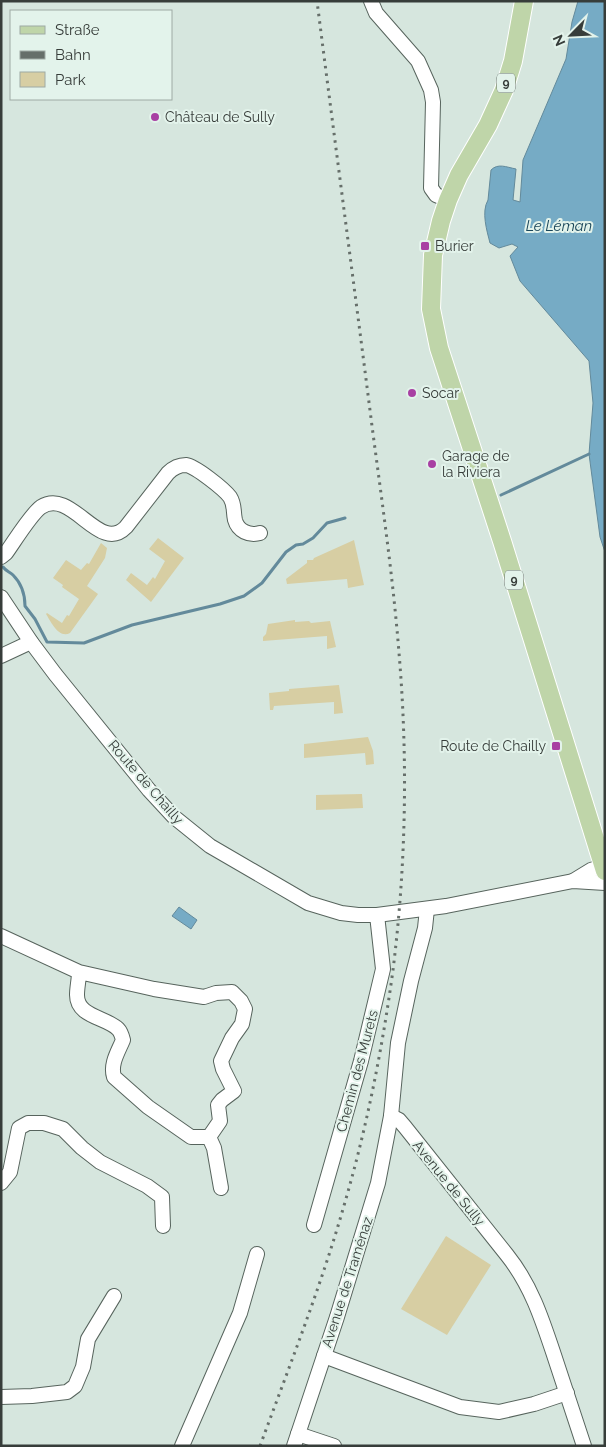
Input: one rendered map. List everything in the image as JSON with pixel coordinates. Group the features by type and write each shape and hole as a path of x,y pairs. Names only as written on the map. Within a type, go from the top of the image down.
{"main road":[{"name":"9","path":"524,1 513,61 504,90 488,125 459,175 448,200 435,244 431,309 438,348 502,541 604,873"}],"street":[{"path":"372,1 376,13 418,61 429,84 433,102 431,188 436,195 448,200"},
{"path":"1,557 38,510 51,503 67,507 103,532 112,534 119,532 126,527 168,473 175,468 183,466 193,468 226,492 234,506 235,520 243,531 250,534 260,533"},
{"name":"Route de Chailly","path":"1,597 31,642 149,790 174,816 192,832 226,856 308,903 358,916 377,915 427,909 573,882 591,870 604,873"},
{"path":"1,656 31,642"},
{"path":"392,1116 398,1043 411,981 425,928 427,909"},
{"name":"Chemin des Murets","path":"314,1225 361,1061 383,969 377,915"},
{"path":"1,936 79,972 154,989 204,997 216,993 232,992 241,1001 245,1009 242,1024 232,1038 221,1061 234,1091 218,1105 220,1121 209,1137"},
{"path":"79,972 77,996 79,1005 83,1010 119,1030 123,1040 113,1064 112,1071 114,1077 148,1107 191,1137 209,1137"},
{"name":"Avenue de Traménaz","path":"296,1440 370,1211 392,1116"},
{"name":"Avenue de Sully","path":"392,1116 405,1127 517,1266 531,1291 584,1446"},
{"path":"1,1183 10,1172 19,1128 28,1122 44,1123 63,1129 82,1148 100,1162 147,1186 162,1197 163,1226"},
{"path":"209,1137 214,1148 221,1188"},
{"path":"182,1446 240,1313 257,1254"},
{"path":"1,1397 67,1392 75,1386 83,1367 88,1339 114,1296"},
{"path":"324,1356 460,1407 499,1412 534,1404 567,1393"},
{"path":"296,1440 334,1446"}],"green space":[{"path":"158,538 184,558 151,602 126,580 131,573 147,585 153,577 155,579 165,561 149,549"},
{"path":"354,540 364,585 348,588 347,579 287,584 286,579 307,563 307,560 313,560"},
{"path":"101,543 107,548 105,558 87,586 98,594 70,633 62,634 56,629 46,614 62,623 67,615 69,616 79,599 53,578 66,560 81,570 87,563 89,564"},
{"path":"295,620 295,622 309,621 311,623 330,621 336,647 327,649 327,636 263,641 268,624"},
{"path":"339,685 343,713 334,714 334,702 274,706 273,710 270,710 269,693 289,691 289,689"},
{"path":"368,737 373,751 374,764 366,765 365,753 304,758 304,744"},
{"path":"362,794 363,808 316,810 316,795"},
{"path":"446,1236 491,1265 447,1335 401,1309"}],"water":[{"name":"Le Léman","path":"578,1 605,1 605,552 600,537 589,454 593,403 589,361 520,281 510,256 518,247 512,244 499,248 490,243 485,216 491,170 496,167 502,166 516,169 513,200 520,202 523,160 566,59 572,22"},
{"path":"179,907 197,920 191,929 172,916"}],"waterway":[{"path":"501,495 589,454"},
{"path":"3,567 13,575 20,585 25,606 35,619 47,642 84,643 132,625 220,604 244,596 262,583 286,552 296,545 303,544 313,538 327,523 345,518"}],"railway":[{"path":"260,1446 324,1269 359,1150 373,1091 389,1000 401,891 403,852 404,732 397,625 317,1"}],"place":[{"name":"Château de Sully","path":"155,117"},
{"name":"Burier","path":"425,246"},
{"name":"Socar","path":"412,393"},
{"name":"Garage de la Riviera","path":"432,464"},
{"name":"Route de Chailly","path":"556,746"}]}
